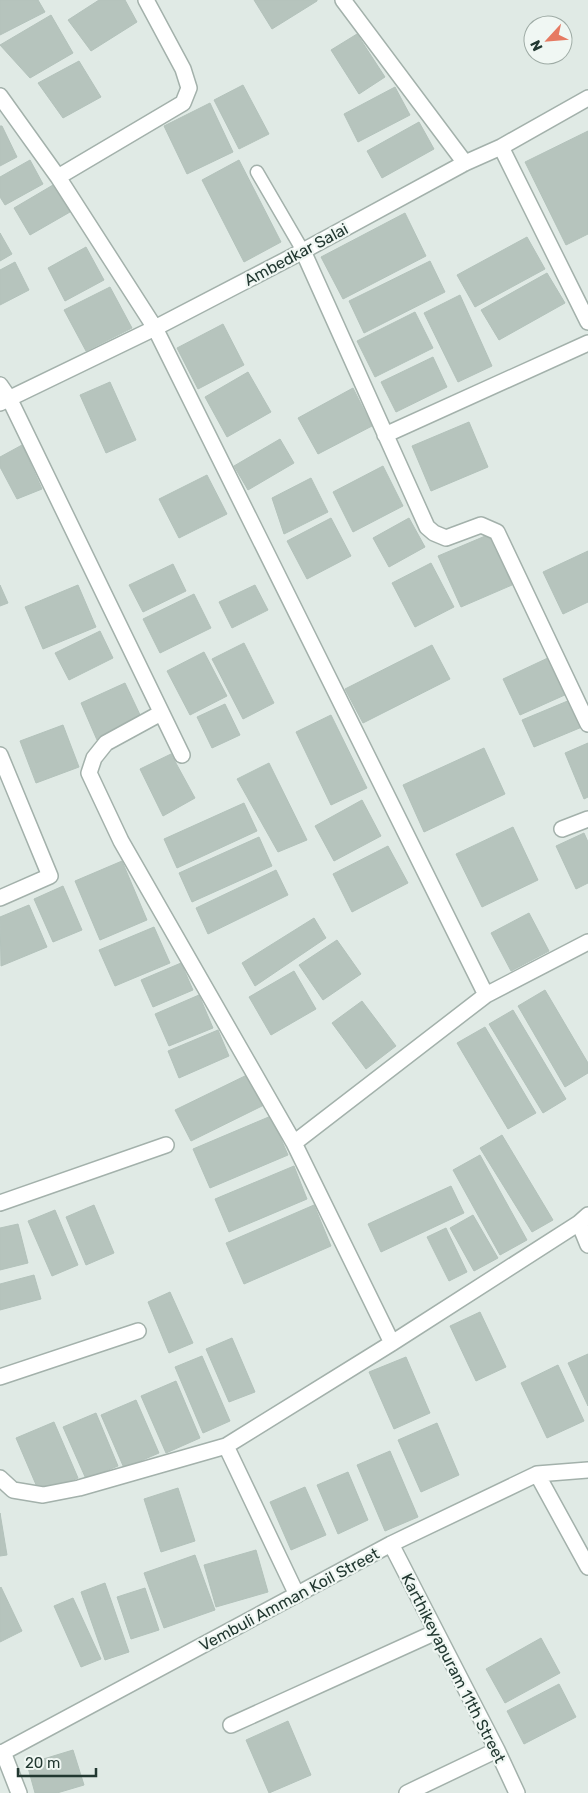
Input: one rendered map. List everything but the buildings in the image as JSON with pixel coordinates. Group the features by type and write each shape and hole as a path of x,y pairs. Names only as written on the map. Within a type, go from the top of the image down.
{"street":[{"path":"58,176 183,103 188,88 183,69 146,0"},
{"path":"347,1 465,163"},
{"path":"0,96 58,176 155,328 486,996"},
{"name":"Ambedkar Salai","path":"4,400 155,328 303,251 465,163 501,147 588,98"},
{"path":"501,147 588,322"},
{"path":"303,251 427,527 434,533 446,538 481,525 497,532 588,724"},
{"path":"385,435 588,343"},
{"path":"0,385 4,400 182,756"},
{"path":"161,713 106,743 94,758 89,773 121,841 294,1143 392,1343"},
{"path":"0,755 50,876 0,898"},
{"path":"562,829 588,819"},
{"path":"294,1143 486,996 588,942"},
{"path":"0,1204 166,1145"},
{"path":"0,1478 13,1490 42,1495 79,1488 226,1446 392,1343 584,1219 588,1244"},
{"path":"0,1377 138,1331"},
{"path":"226,1446 297,1595"},
{"name":"Vembuli Amman Koil Street","path":"1,1753 390,1544 537,1474 588,1470"},
{"path":"537,1474 588,1568"},
{"name":"Karthikeyapuram 11th Street","path":"390,1544 497,1750 516,1793"},
{"path":"231,1725 436,1632"},
{"path":"406,1793 497,1750"},
{"path":"1,1753 19,1793"}],"lane":[{"path":"257,172 303,251"}]}
